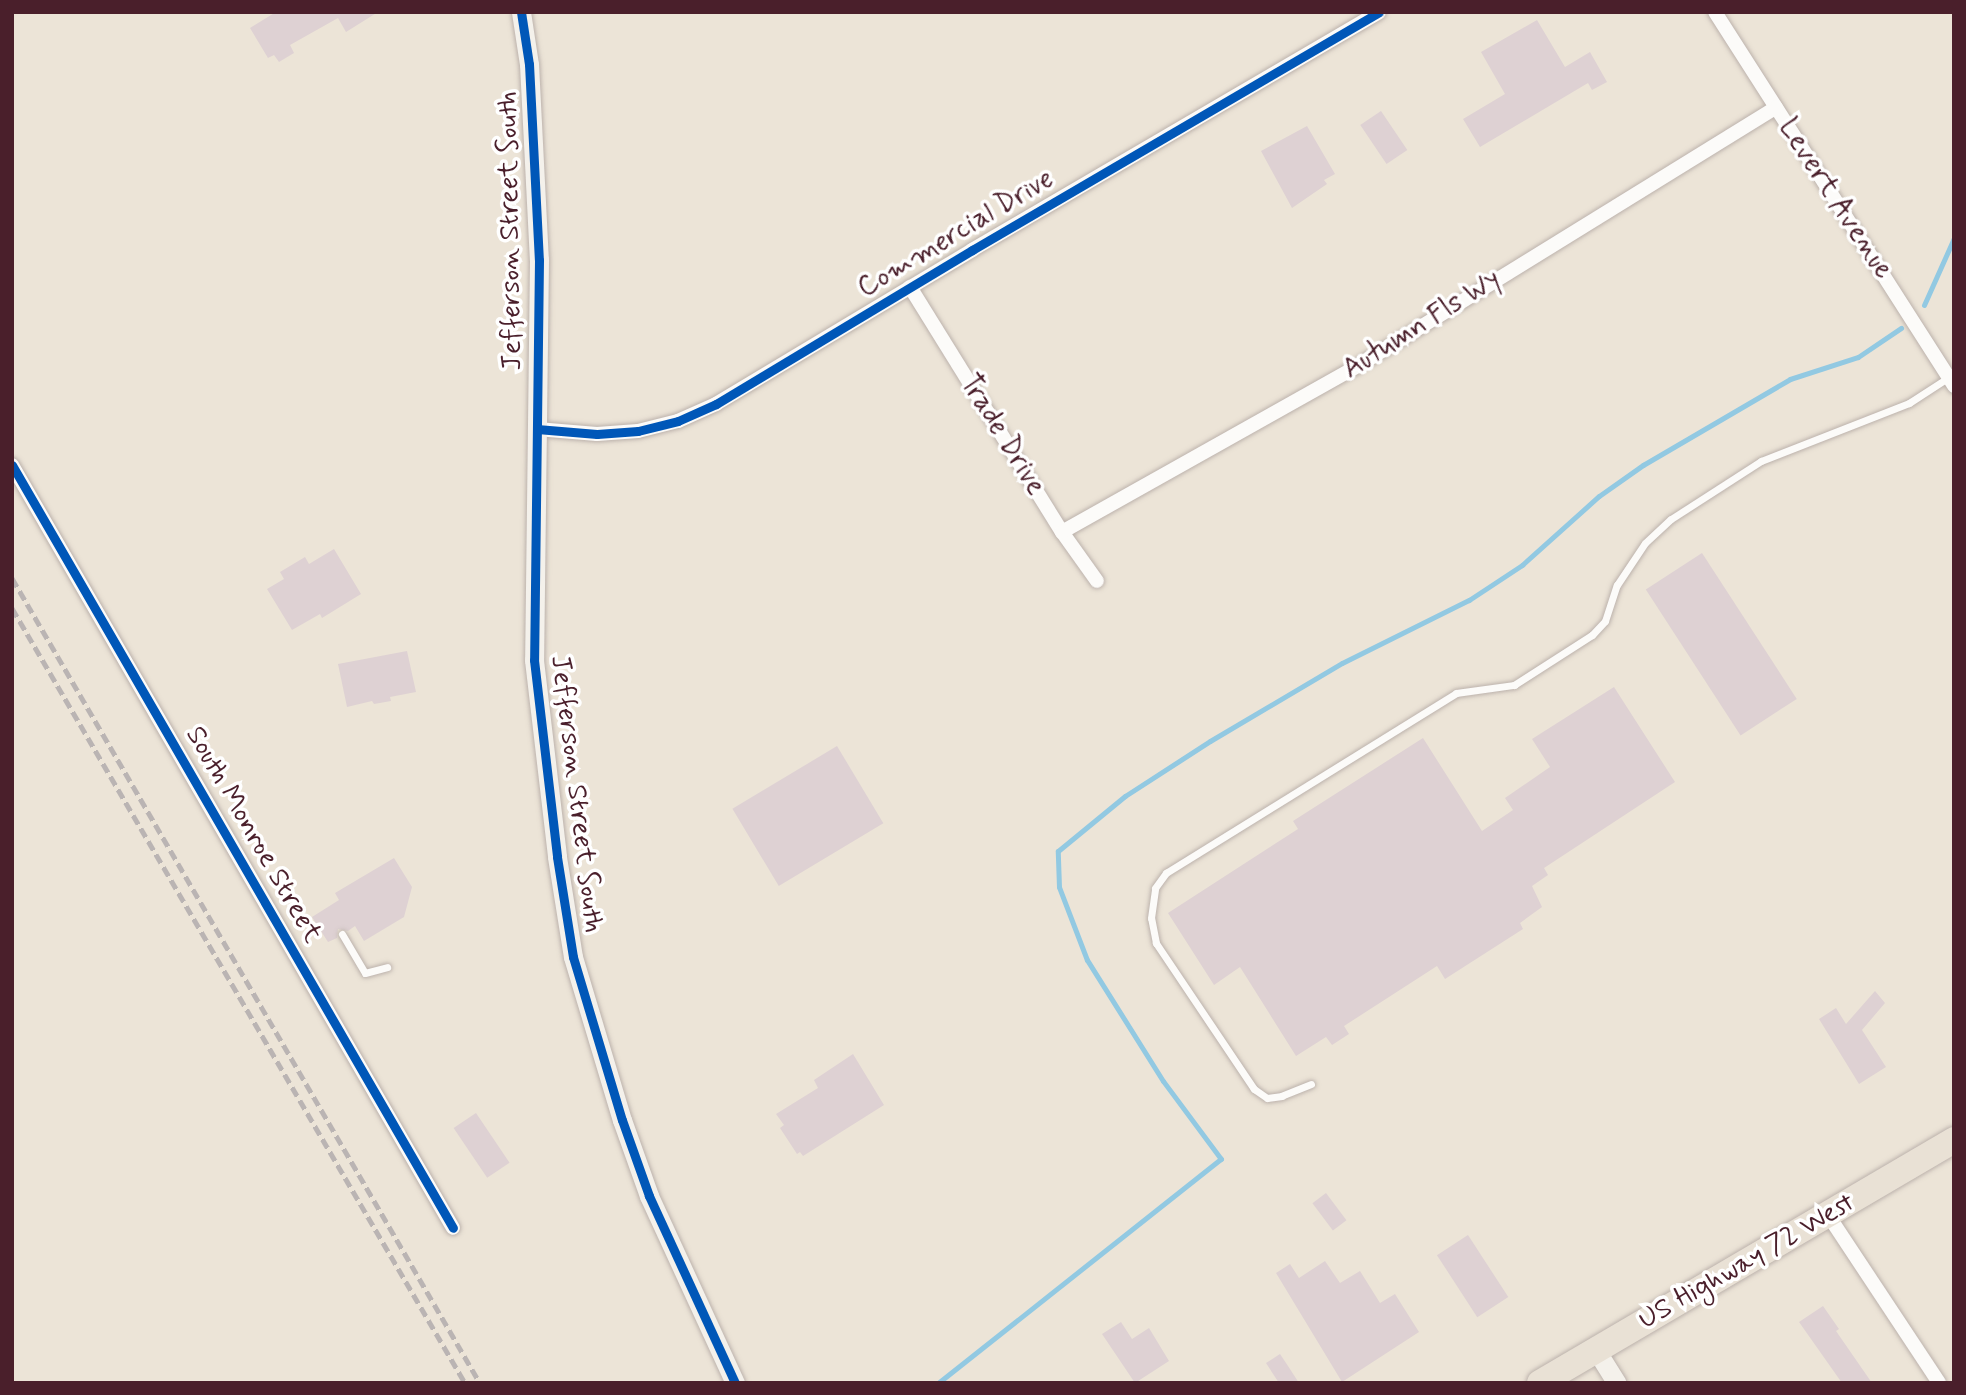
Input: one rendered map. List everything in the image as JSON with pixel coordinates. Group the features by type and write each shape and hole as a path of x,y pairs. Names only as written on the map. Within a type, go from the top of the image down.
{"highway":[{"name":"US Highway 72 West","path":"1540,1383 1954,1140"}],"street":[{"name":"Jefferson Street South","path":"521,12 529,64 539,260 534,660 557,857 573,957 649,1196 684,1278 735,1383"},
{"name":"Commercial Drive","path":"537,429 597,435 638,431 678,421 716,404 1379,12"},
{"name":"Levert Avenue","path":"1715,12 1952,379"},
{"name":"Autumn Fls Wy","path":"1062,532 1359,365 1776,107"},
{"name":"Trade Drive","path":"910,287 1062,532 1097,581"},
{"name":"South Monroe Street","path":"12,465 453,1228"},
{"path":"1828,1215 1939,1383"},
{"path":"1596,1350 1617,1383"}],"lane":[{"path":"1311,1084 1282,1096 1267,1098 1254,1090 1156,943 1151,918 1155,888 1167,873 1456,693 1514,685 1592,635 1605,621 1617,585 1646,543 1671,519 1761,461 1909,403 1952,379"},
{"path":"342,934 365,973 387,967"}],"building":[{"path":"276,12 378,12 346,32 338,18 290,45 294,53 279,62 274,55 268,58 250,28"},
{"path":"1537,20 1565,67 1590,52 1607,82 1592,90 1588,83 1480,147 1463,119 1505,94 1481,52"},
{"path":"1381,111 1407,150 1387,164 1360,125"},
{"path":"1307,126 1335,174 1324,180 1327,184 1292,208 1261,151"},
{"path":"334,549 361,594 322,618 320,614 292,630 267,589 284,579 280,572 305,557 309,564"},
{"path":"1702,553 1797,699 1741,735 1646,589"},
{"path":"407,651 416,692 390,697 391,701 374,704 372,701 347,707 338,664"},
{"path":"1614,687 1675,782 1544,868 1548,875 1532,886 1542,907 1520,923 1523,929 1445,979 1437,966 1344,1026 1349,1034 1332,1045 1326,1037 1296,1056 1240,967 1214,985 1168,913 1298,829 1293,821 1423,738 1482,831 1513,810 1505,798 1550,767 1532,739"},
{"path":"837,746 883,823 779,886 732,809"},
{"path":"394,858 412,887 404,917 364,941 355,926 348,931 338,929 337,938 328,942 312,917 339,900 335,893"},
{"path":"1875,991 1885,1003 1862,1030 1886,1067 1859,1084 1819,1019 1836,1008 1846,1024"},
{"path":"853,1054 884,1105 803,1156 800,1152 797,1154 780,1128 784,1125 776,1114 818,1088 814,1080"},
{"path":"476,1113 510,1163 487,1178 454,1128"},
{"path":"1326,1193 1346,1220 1333,1230 1312,1203"},
{"path":"1468,1235 1508,1297 1477,1317 1437,1255"},
{"path":"1325,1261 1340,1283 1360,1271 1380,1303 1395,1294 1419,1332 1342,1382 1276,1273 1290,1264 1299,1278"},
{"path":"1823,1306 1839,1329 1836,1331 1872,1383 1842,1383 1799,1322"},
{"path":"1121,1322 1132,1339 1149,1328 1169,1361 1135,1383 1102,1334"},
{"path":"1280,1354 1299,1383 1279,1383 1266,1363"}],"waterway":[{"path":"1924,305 1954,238"},
{"path":"938,1383 1221,1159 1163,1081 1087,960 1059,887 1058,851 1125,796 1210,741 1342,663 1469,600 1522,565 1599,496 1643,465 1790,379 1858,357 1901,328"}],"railway":[{"path":"12,578 480,1383"},
{"path":"12,608 465,1383"}],"cycle path":[{"path":"521,12 529,64 539,260 534,660 557,857 573,957 622,1120 649,1196 735,1383"},
{"path":"537,429 597,434 638,431 678,421 716,404 972,250 1379,12"},
{"path":"12,465 453,1228"}]}
